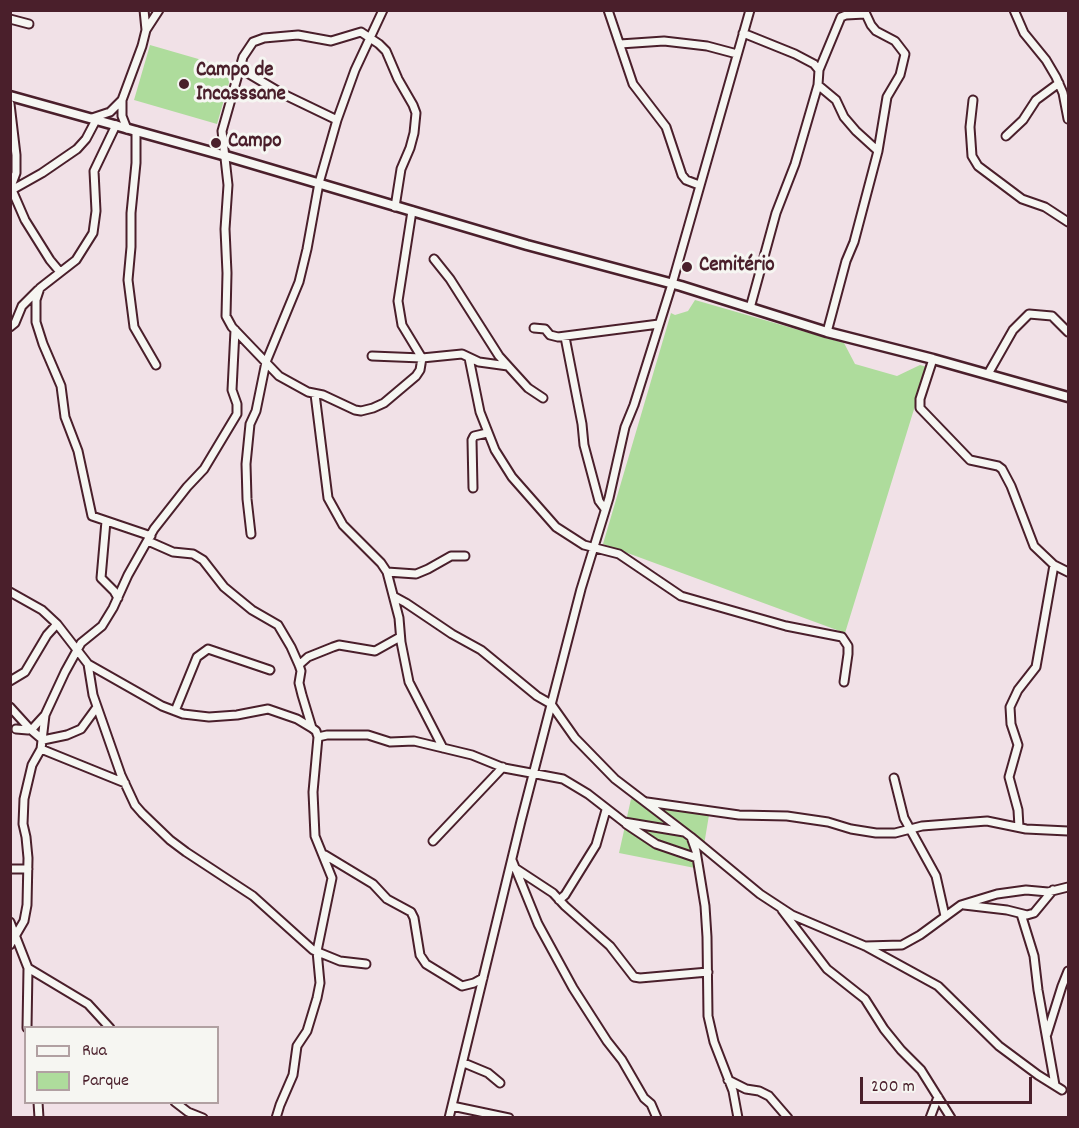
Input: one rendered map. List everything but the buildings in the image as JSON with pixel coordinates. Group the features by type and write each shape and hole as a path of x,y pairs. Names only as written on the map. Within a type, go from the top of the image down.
{"street":[{"path":"144,10 146,30"},
{"path":"156,365 134,327 128,279 136,163 132,130 122,116 122,100 146,30 159,10"},
{"path":"251,534 247,499 246,453 250,424 256,411 266,362 299,282 319,183 337,120 355,70 383,10"},
{"path":"608,10 633,84 666,127 682,175 686,180 699,185"},
{"path":"449,1118 514,864 551,704 605,509 625,427 672,284 750,10"},
{"path":"1014,10 1024,33 1063,85 1068,119"},
{"path":"750,308 776,213 795,164 818,85 819,70 841,17 865,12 876,31 895,41 905,54 900,75 887,97 878,151 827,332"},
{"path":"10,18 29,24"},
{"path":"395,207 401,169 410,148 416,113 386,51 363,33 358,32 331,41 298,35 264,38 248,46 223,123 222,140 226,156 226,316 227,321 279,376 354,410 374,408 411,383 420,370 422,358 402,325 398,302 412,211"},
{"path":"743,33 795,54 814,64 819,70"},
{"path":"620,44 664,41 707,46 737,54"},
{"path":"239,68 276,90 337,120"},
{"path":"818,85 836,100 844,117 878,151"},
{"path":"1006,136 1023,120 1036,100 1063,85"},
{"path":"10,96 226,156 526,245 672,284 827,332 1068,397"},
{"path":"11,190 77,149 86,139 94,120 110,112 122,100"},
{"path":"973,100 970,127 972,156 978,166 1022,199 1046,207 1068,222"},
{"path":"10,104 16,155 16,173 11,190 25,220 60,272"},
{"path":"10,327 15,322 22,306 40,288 76,260 93,233 96,211 94,171 116,125"},
{"path":"434,259 450,279 499,356 528,388 543,398"},
{"path":"40,288 35,308 38,332 61,386 65,417 78,451 91,513 95,519 121,525 173,552 193,554 203,560 224,587 252,610 278,625 299,665 300,688 312,728"},
{"path":"988,374 1013,330 1029,314 1052,316 1068,332"},
{"path":"534,328 545,329 554,337 565,337 659,324"},
{"path":"16,729 30,729 45,715 81,643 102,626 128,575 163,516 204,469 237,414 237,404 232,390 235,330"},
{"path":"565,337 584,445 599,501 605,509"},
{"path":"372,356 422,358 458,354 478,362 508,366"},
{"path":"469,358 487,433 502,464 562,531 584,545 619,554 681,597 786,626 842,637 848,646 844,682"},
{"path":"933,359 920,399 920,408 970,460 998,466 1002,469 1034,546 1054,565 1068,572"},
{"path":"315,394 328,498 343,525 387,572 395,597 409,682 443,748"},
{"path":"473,488 472,441 474,436 487,433"},
{"path":"106,521 101,578 118,598"},
{"path":"387,572 416,574 451,556 465,556"},
{"path":"1019,827 1009,777 1018,745 1011,724 1010,707 1018,690 1036,667 1054,565"},
{"path":"10,592 42,610 57,624 88,664 162,706 190,716 209,717 268,709 297,719 316,731 318,737 313,792 315,836 332,878 317,951 320,983 317,998 308,1030 296,1050 293,1075 276,1118"},
{"path":"395,597 481,650 537,696 551,704 575,738 622,786 688,835 753,889 806,921 865,946 938,986 999,1046 1059,1088 1046,1036 1034,957 1021,914"},
{"path":"10,681 30,666 47,635 57,624"},
{"path":"299,665 308,657 333,646 375,651 400,637"},
{"path":"175,711 191,669 200,653 213,651 270,670"},
{"path":"88,664 97,707 135,805 170,840 253,896 317,951 340,962 366,964"},
{"path":"10,706 43,740"},
{"path":"43,740 67,735 81,729 97,707"},
{"path":"10,945 24,921 27,905 28,869 26,837 22,824 24,799 32,765 43,740 45,715"},
{"path":"318,737 368,735 390,742 414,741 472,755 503,767 562,779 588,794 606,810 656,844 697,858"},
{"path":"41,748 125,783"},
{"path":"433,841 503,767"},
{"path":"894,778 904,818 936,876 945,916"},
{"path":"645,802 729,814 787,816 876,833 895,833 979,821 1068,831"},
{"path":"559,900 565,895 596,845 606,810"},
{"path":"624,822 688,835"},
{"path":"688,835 697,858 705,906 708,1016 714,1042 733,1091 738,1118"},
{"path":"323,854 373,884 387,899 411,912 420,956 426,964 462,986 483,978"},
{"path":"514,864 553,893 610,946 634,977 648,978 708,972"},
{"path":"514,864 538,924 573,988 622,1060 644,1098 651,1104 657,1118"},
{"path":"10,869 28,869"},
{"path":"865,946 902,945 961,905 997,894 1068,887"},
{"path":"961,905 1007,910 1021,914 1034,913 1053,890"},
{"path":"778,905 827,969 865,999 884,1029 921,1070 951,1118"},
{"path":"10,922 28,968 27,1026"},
{"path":"28,968 88,1004 108,1026"},
{"path":"1046,1036 1068,971"},
{"path":"474,983 481,989"},
{"path":"464,1063 488,1073 500,1083"},
{"path":"728,1080 746,1089 759,1091 769,1096 788,1118"},
{"path":"930,1118 938,1097"},
{"path":"178,1104 188,1112 203,1118"},
{"path":"452,1106 509,1118"}],"green space":[{"name":"Campo de Incasssane","path":"150,45 233,69 217,124 134,100"},
{"path":"695,300 844,343 855,364 897,376 920,365 927,367 845,633 603,544 671,313 675,315 688,311"},
{"path":"631,799 709,815 700,869 619,853"}],"place":[{"name":"Campo de Incasssane","path":"184,84"},
{"name":"Campo","path":"216,143"},
{"name":"Cemitério","path":"687,267"}]}
